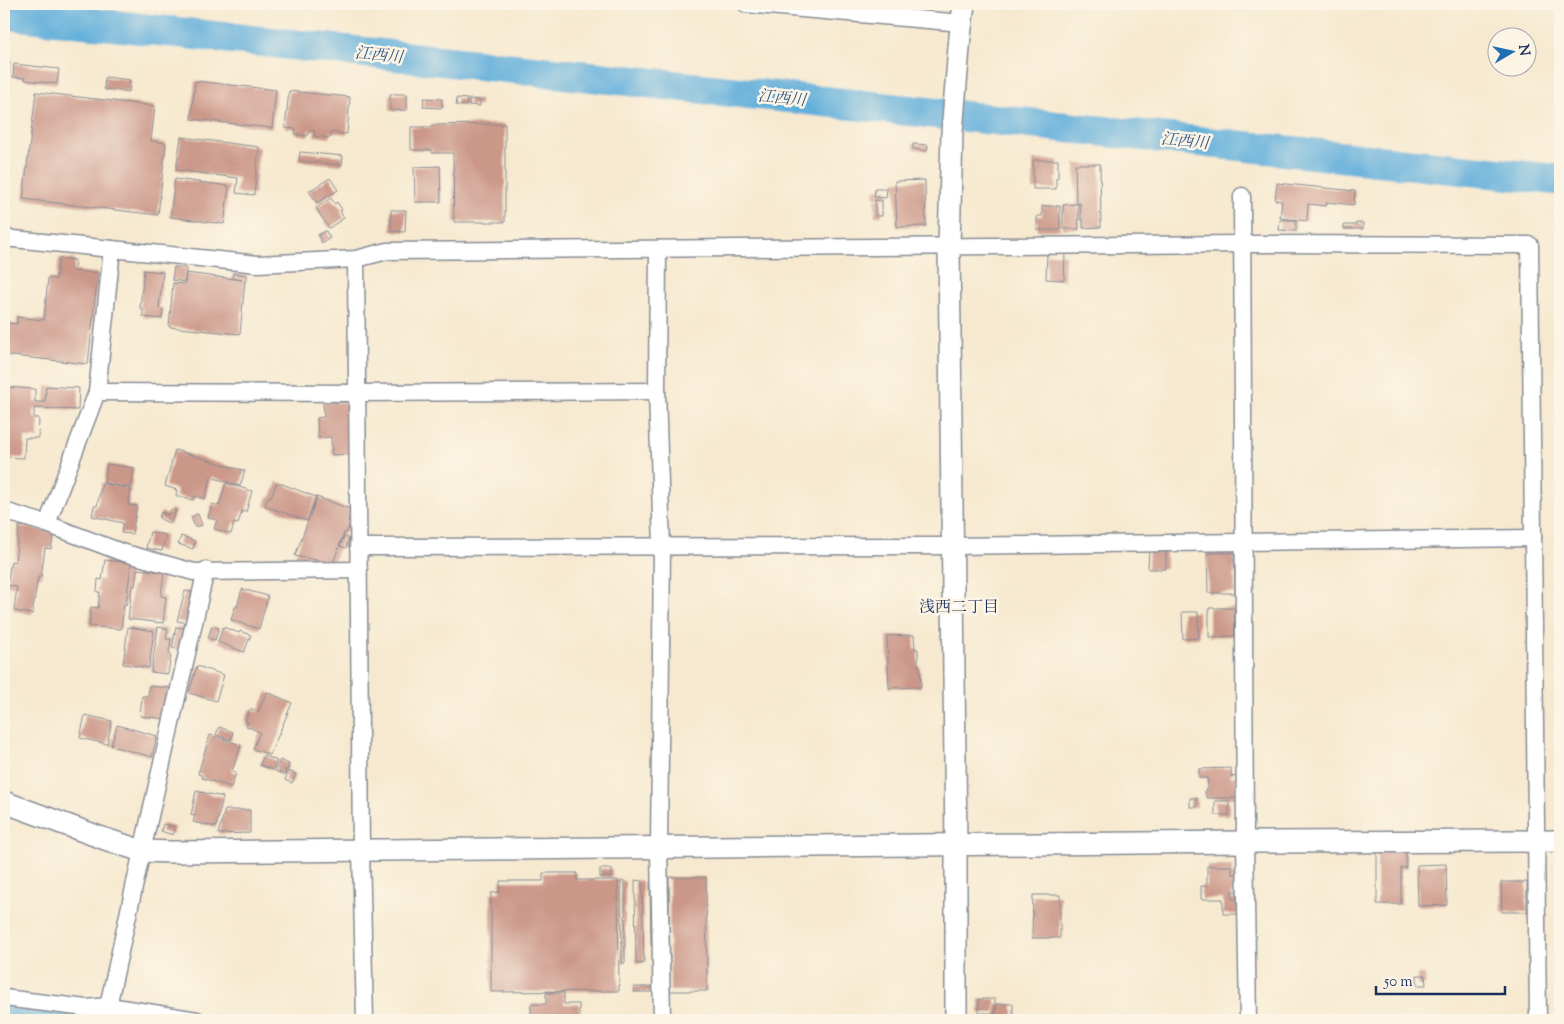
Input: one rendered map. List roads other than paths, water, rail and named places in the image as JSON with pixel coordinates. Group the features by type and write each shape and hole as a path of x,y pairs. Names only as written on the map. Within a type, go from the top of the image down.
{"street":[{"path":"746,4 962,21 952,132 949,247 956,846 956,1020"},
{"path":"1242,196 1245,842 1248,1020"},
{"path":"4,238 258,264 356,259 387,251 1243,244 1530,245 1538,1020"},
{"path":"47,524 97,392 112,249"},
{"path":"658,249 657,391 662,547 659,848 662,1020"},
{"path":"356,259 361,851 365,1020"},
{"path":"97,392 657,391"},
{"path":"4,511 47,524 121,552 194,572 206,570 359,570"},
{"path":"358,547 952,546 1533,538"},
{"path":"107,1011 206,570"},
{"path":"4,802 105,839 142,850 172,852 1245,842 1560,842"},
{"path":"4,998 197,1020"}],"waterway":[{"name":"江西川","path":"4,14 1560,180"},
{"path":"4,1013 70,1020"}],"district":[{"name":"浅西二丁目","path":"959,606"}]}
